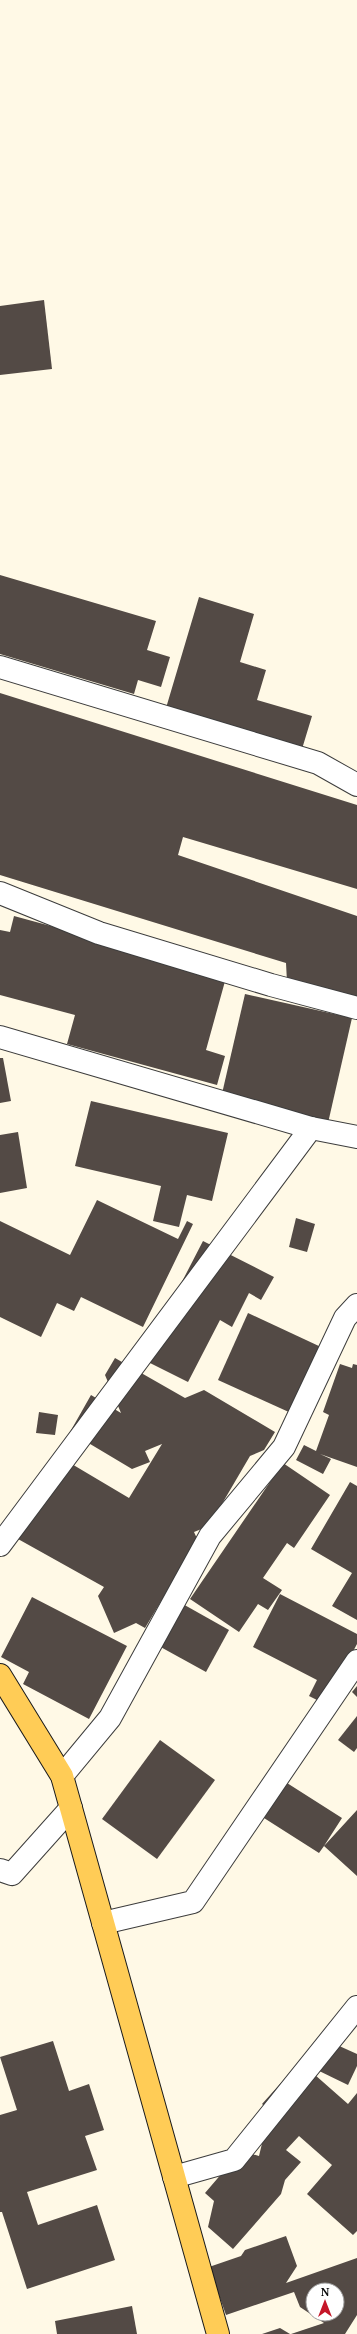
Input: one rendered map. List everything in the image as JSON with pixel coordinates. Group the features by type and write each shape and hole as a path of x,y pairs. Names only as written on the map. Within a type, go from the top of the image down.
{"main road":[{"path":"0,1675 62,1776 218,2334"}],"street":[{"path":"0,667 318,763 357,785"},
{"path":"0,893 99,933 271,985 357,1008"},
{"path":"0,1037 311,1128 357,1136"},
{"path":"0,1545 311,1128"},
{"path":"62,1776 110,1718 210,1536 284,1446 345,1318 357,1305"},
{"path":"103,1923 193,1902 357,1661"},
{"path":"0,1870 12,1874 71,1808"},
{"path":"174,2177 234,2160 357,2007"}],"building":[{"path":"44,300 52,369 0,375 0,306"},
{"path":"0,575 156,621 147,650 170,657 161,687 138,680 134,694 0,654"},
{"path":"199,597 254,614 240,662 266,670 257,700 312,716 302,749 166,708"},
{"path":"0,693 357,805 357,889 183,837 178,855 357,916 357,1004 287,982 286,963 0,875"},
{"path":"14,916 227,974 206,1050 225,1056 217,1085 67,1044 75,1015 0,995 0,930 10,932"},
{"path":"245,994 352,1018 328,1123 221,1098"},
{"path":"0,1058 3,1058 11,1101 0,1103"},
{"path":"91,1101 228,1133 212,1201 187,1195 179,1227 153,1221 161,1186 75,1166"},
{"path":"18,1132 27,1188 0,1193 0,1135"},
{"path":"97,1200 178,1239 187,1221 193,1224 143,1327 81,1297 74,1311 57,1303 41,1337 0,1317 0,1221 70,1255"},
{"path":"296,1218 315,1224 307,1252 289,1247"},
{"path":"203,1241 274,1277 261,1300 249,1293 232,1327 220,1320 188,1382 142,1359"},
{"path":"248,1313 321,1347 291,1413 218,1380"},
{"path":"115,1358 185,1398 204,1390 275,1432 264,1450 250,1456 209,1526 194,1532 200,1545 175,1578 145,1628 136,1623 114,1633 98,1596 104,1587 18,1539 65,1460 129,1498 162,1444 145,1451 150,1462 132,1469 70,1432 91,1395 121,1413 105,1375"},
{"path":"340,1364 352,1368 353,1364 357,1365 357,1467 320,1454 331,1459 323,1474 296,1460 304,1445 316,1451 329,1415 323,1412"},
{"path":"39,1412 58,1415 55,1435 36,1433"},
{"path":"283,1463 330,1495 294,1548 287,1543 263,1578 282,1590 268,1610 258,1604 239,1632 190,1599"},
{"path":"350,1482 357,1486 357,1620 332,1606 352,1573 311,1549"},
{"path":"280,1594 357,1634 357,1644 325,1704 309,1696 317,1680 253,1647"},
{"path":"32,1597 127,1646 89,1719 23,1684 29,1672 1,1657"},
{"path":"181,1603 229,1630 206,1672 157,1645"},
{"path":"357,1686 357,1697 352,1692"},
{"path":"357,1716 357,1748 354,1752 338,1740"},
{"path":"160,1740 215,1780 157,1859 102,1819"},
{"path":"287,1783 342,1818 319,1853 264,1818"},
{"path":"357,1810 357,1876 324,1846"},
{"path":"326,2040 357,2054 357,2066 348,2085 313,2068"},
{"path":"53,2041 69,2091 89,2084 104,2130 85,2136 97,2170 27,2192 38,2225 97,2205 115,2260 27,2289 2,2212 0,2212 0,2115 17,2110 0,2057"},
{"path":"297,2065 306,2067 348,2104 357,2093 357,2231 353,2235 307,2194 332,2165 299,2136 286,2150 301,2162 285,2180 281,2194 233,2249 208,2227 214,2201 205,2193 241,2151 259,2156 265,2131 278,2117 262,2104"},
{"path":"286,2236 297,2266 286,2283 357,2258 357,2315 345,2334 291,2334 324,2323 322,2322 345,2322 345,2282 305,2282 305,2310 300,2307 294,2292 226,2315 209,2267 241,2256 245,2250"},
{"path":"132,2306 137,2334 57,2334 55,2321"},
{"path":"280,2328 290,2334 262,2334"}]}
